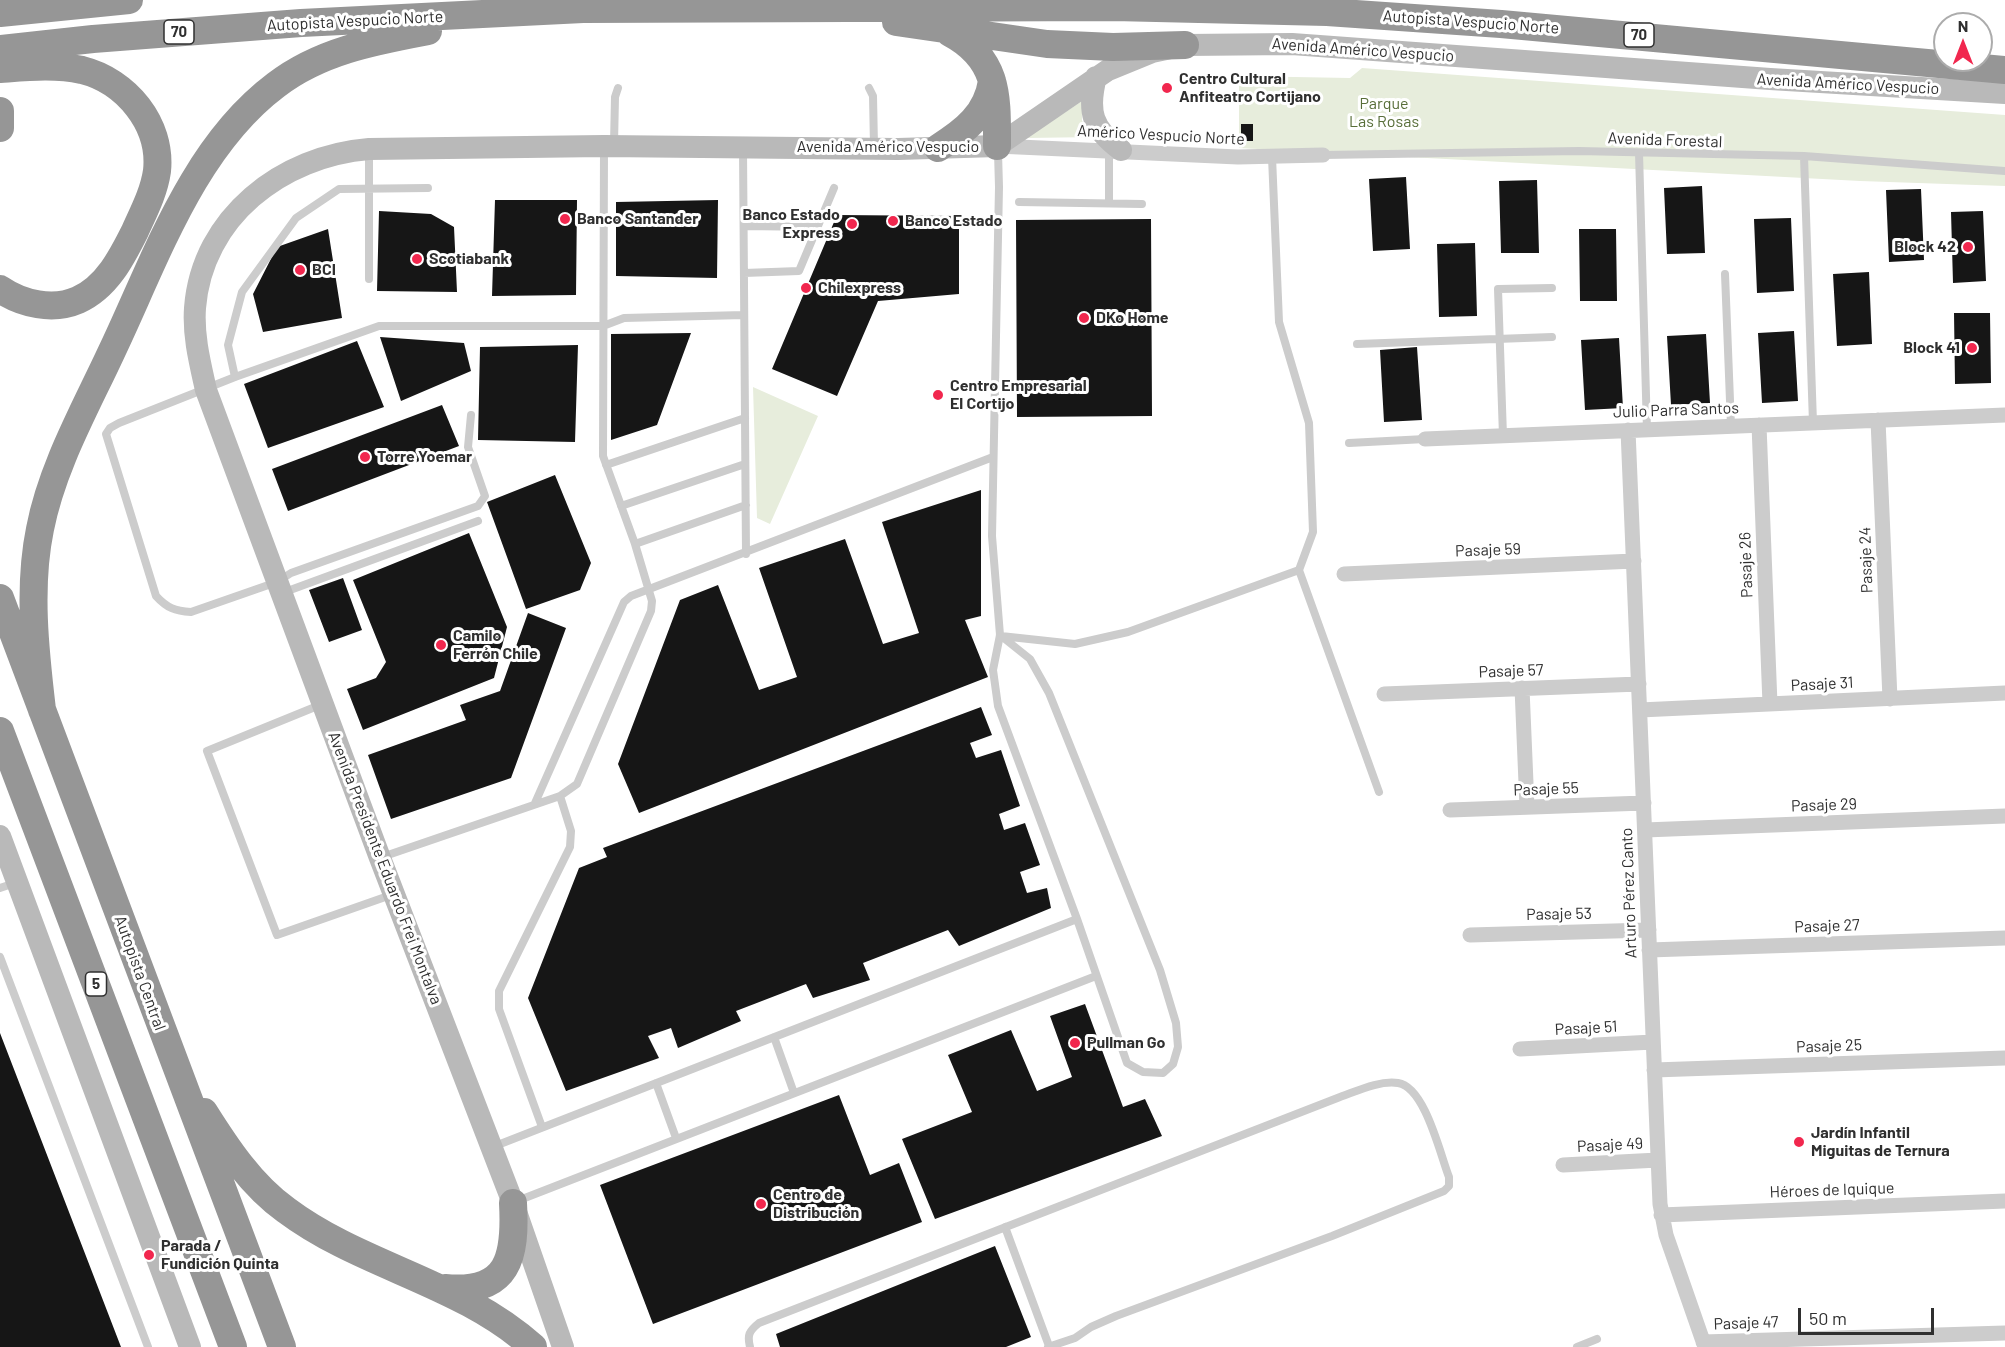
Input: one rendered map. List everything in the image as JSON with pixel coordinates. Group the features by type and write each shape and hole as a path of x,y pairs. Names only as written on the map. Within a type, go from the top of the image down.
{"highway":[{"path":"0,13 129,0"},
{"name":"Autopista Vespucio Norte","path":"0,49 58,42 301,23 583,9 1114,7 1327,12 1599,31 2005,70"},
{"path":"787,8 1047,44 1113,47 1185,45"},
{"path":"42,710 35,632 35,573 40,530 49,494 62,458 168,232 224,137 245,112 278,83 340,52 405,35 583,9"},
{"path":"943,30 979,53 992,79 997,111 997,146"},
{"path":"0,69 58,67 92,73 119,87 134,101 145,117 157,165 147,204 114,268 99,286 80,299 63,304 37,304 0,289"},
{"path":"938,148 958,135 979,114 988,97 992,79"},
{"path":"0,111 0,128"},
{"name":"Autopista Central","path":"0,598 282,1347"},
{"name":"5","path":"0,731 234,1347"},
{"path":"169,1051 216,1131 266,1194 290,1213 324,1233 443,1288 496,1318 533,1347"},
{"path":"443,1288 462,1290 480,1288 493,1281 503,1270 513,1242 513,1203"}],"main road":[{"name":"Avenida Américo Vespucio","path":"206,390 196,341 195,308 205,263 224,227 253,195 293,168 322,156 369,149 609,146 938,148 997,146 1096,77 1135,58 1185,45 1292,44 1758,78 2005,93"},
{"path":"1096,77 1090,101 1094,120 1115,150"},
{"name":"Avenida Presidente Eduardo Frei Montalva","path":"206,390 380,858 513,1203 563,1347"},
{"path":"0,836 8,885 190,1347"}],"street":[{"name":"Américo Vespucio Norte","path":"997,146 1272,157 1323,155"},
{"name":"Julio Parra Santos","path":"1425,439 2005,415"},
{"name":"Pasaje 24","path":"1878,420 1890,699"},
{"name":"Pasaje 26","path":"1759,425 1770,704"},
{"name":"Arturo Pérez Canto","path":"1628,430 1661,1215 1704,1345"},
{"name":"Pasaje 59","path":"1344,574 1634,561"},
{"name":"Pasaje 57","path":"1384,694 1639,684"},
{"path":"1522,688 1527,807"},
{"name":"Pasaje 31","path":"1640,710 2005,693"},
{"name":"Pasaje 55","path":"1450,810 1644,803"},
{"name":"Pasaje 29","path":"1645,830 2005,816"},
{"name":"Pasaje 53","path":"1470,934 1649,930"},
{"name":"Pasaje 27","path":"1649,950 2005,938"},
{"name":"Pasaje 51","path":"1520,1049 1653,1042"},
{"name":"Pasaje 25","path":"1654,1070 2005,1058"},
{"name":"Pasaje 49","path":"1563,1165 1658,1160"},
{"name":"Héroes de Iquique","path":"1661,1215 2005,1202"},
{"name":"Pasaje 47","path":"1704,1345 2005,1333"}],"lane":[{"path":"380,858 560,796 577,784 651,611 652,601 635,544 603,456 603,326 609,146 618,88"},
{"path":"869,88 873,96 874,148"},
{"path":"997,146 999,187 992,536 1000,635 993,670 998,706 1077,919 1127,1063 1143,1072 1163,1073 1173,1064 1178,1047 1176,1023 1160,970 1049,693 1030,659 1000,635"},
{"path":"744,147 746,554"},
{"path":"369,149 369,279"},
{"path":"1108,203 1115,150"},
{"name":"Avenida Forestal","path":"1323,155 1579,151 1804,156 2005,171"},
{"path":"1639,153 1647,430"},
{"path":"1804,156 1813,423"},
{"path":"1272,157 1279,322 1309,423 1313,532 1299,570 1379,792"},
{"path":"235,377 228,345 242,292 296,219 339,189 428,188"},
{"path":"744,273 799,271 834,188"},
{"path":"1019,202 1142,204"},
{"path":"744,226 818,227"},
{"path":"1725,274 1731,426"},
{"path":"1503,436 1498,289 1552,288"},
{"path":"478,521 279,588 191,612 178,611 165,606 156,596 106,434 110,428 119,423 235,377 379,326 603,326 624,318 744,315"},
{"path":"1357,344 1552,337"},
{"path":"279,588 291,573 478,506 485,496 468,447 471,415"},
{"path":"606,465 745,418"},
{"name":"Julio Parra Santos","path":"1349,444 1425,439"},
{"path":"535,803 624,602 632,596 993,458"},
{"path":"621,506 745,464"},
{"path":"635,544 746,505"},
{"path":"1000,635 1075,644 1118,635 1194,610 1299,570"},
{"path":"322,704 207,751 277,935 395,893"},
{"path":"542,1127 499,1009 499,991 570,847 571,831 560,796"},
{"path":"491,1147 1077,919"},
{"path":"0,957 148,1347"},
{"path":"513,1203 1096,976"},
{"path":"774,1037 794,1093"},
{"path":"656,1083 676,1138"},
{"path":"750,1347 748,1338 750,1330 759,1323 1340,1096 1385,1083 1408,1086 1419,1096 1449,1177 1449,1186 1443,1191 1332,1236 1116,1316 1091,1327 1075,1338 1049,1347 1005,1227"},
{"path":"1577,1347 1597,1339"}],"green space":[{"name":"Parque Las Rosas","path":"1362,68 2005,115 2005,186 1860,181 1239,148 1239,76 1350,78"},
{"path":"1082,101 1082,121 1096,137 1026,138"},
{"path":"753,387 818,416 770,524 757,518"}],"building":[{"path":"1241,124 1253,124 1253,141 1241,141"},
{"path":"1406,177 1410,249 1373,251 1369,179"},
{"path":"1537,180 1539,253 1501,253 1499,181"},
{"path":"1702,186 1705,253 1667,254 1664,188"},
{"path":"1921,189 1924,260 1889,262 1886,190"},
{"path":"495,200 577,200 576,295 492,296"},
{"path":"718,200 717,278 616,276 616,202"},
{"name":"Scotiabank","path":"379,211 431,214 454,227 457,292 377,291"},
{"name":"Block 42","path":"1983,211 1986,281 1953,283 1951,212"},
{"path":"837,215 959,216 959,294 878,301 837,396 772,369"},
{"path":"1791,218 1794,291 1757,293 1754,219"},
{"name":"DKo Home","path":"1151,219 1152,416 1017,417 1016,220"},
{"name":"BCI","path":"328,229 342,318 263,332 253,294 277,247"},
{"path":"1579,229 1616,229 1617,301 1580,301"},
{"path":"1475,243 1477,316 1439,317 1437,244"},
{"path":"1869,272 1872,344 1837,346 1833,274"},
{"name":"Block 41","path":"1954,313 1990,313 1991,383 1955,384"},
{"path":"1794,331 1798,401 1762,403 1758,333"},
{"path":"691,333 657,425 611,440 611,334"},
{"path":"1706,334 1710,403 1671,405 1667,336"},
{"path":"380,337 464,343 471,371 401,401"},
{"path":"1619,338 1623,408 1585,410 1581,340"},
{"path":"357,341 384,407 268,448 244,384"},
{"path":"578,345 575,442 478,440 480,347"},
{"path":"1417,347 1422,420 1384,422 1380,350"},
{"name":"Torre Yoemar","path":"442,405 459,446 288,511 272,469"},
{"path":"555,475 591,563 580,590 526,609 487,502"},
{"path":"981,490 981,616 965,620 988,677 639,813 618,764 680,600 718,585 759,690 797,677 759,568 845,539 883,644 919,633 882,522"},
{"name":"Camilo Ferrón Chile","path":"469,533 507,627 494,678 363,730 347,689 376,678 386,662 353,580"},
{"path":"343,578 362,630 329,642 309,590"},
{"path":"528,613 566,628 511,778 391,819 368,755 466,720 460,705 500,691"},
{"path":"981,707 992,735 970,743 976,758 1001,750 1020,806 999,814 1004,830 1025,823 1040,865 1020,872 1027,893 1047,888 1051,908 959,946 948,930 863,963 870,980 813,998 806,984 736,1011 741,1021 678,1048 671,1028 648,1036 659,1058 566,1091 528,998 579,868 607,857 603,848"},
{"path":"1085,1004 1123,1107 1145,1099 1162,1136 935,1219 902,1139 972,1112 948,1055 1011,1030 1037,1091 1072,1077 1050,1016"},
{"path":"0,1033 121,1347 0,1347"},
{"name":"Centro de Distribución","path":"839,1095 870,1175 899,1163 922,1222 653,1324 600,1185"},
{"path":"995,1246 1031,1337 1006,1347 780,1347 776,1334"}],"place":[{"name":"Centro Cultural Anfiteatro Cortijano","path":"1167,88"},
{"name":"Banco Santander","path":"565,219"},
{"name":"Banco Estado","path":"893,221"},
{"name":"Banco Estado Express","path":"852,224"},
{"name":"Block 42","path":"1968,247"},
{"name":"Scotiabank","path":"417,259"},
{"name":"BCI","path":"300,270"},
{"name":"Chilexpress","path":"806,288"},
{"name":"DKo Home","path":"1084,318"},
{"name":"Block 41","path":"1972,348"},
{"name":"Centro Empresarial El Cortijo","path":"938,395"},
{"name":"Torre Yoemar","path":"365,457"},
{"name":"Camilo Ferrón Chile","path":"441,645"},
{"name":"Pullman Go","path":"1075,1043"},
{"name":"Jardín Infantil Miguitas de Ternura","path":"1799,1142"},
{"name":"Centro de Distribución","path":"761,1204"},
{"name":"Parada / Fundición Quinta","path":"149,1255"}]}
